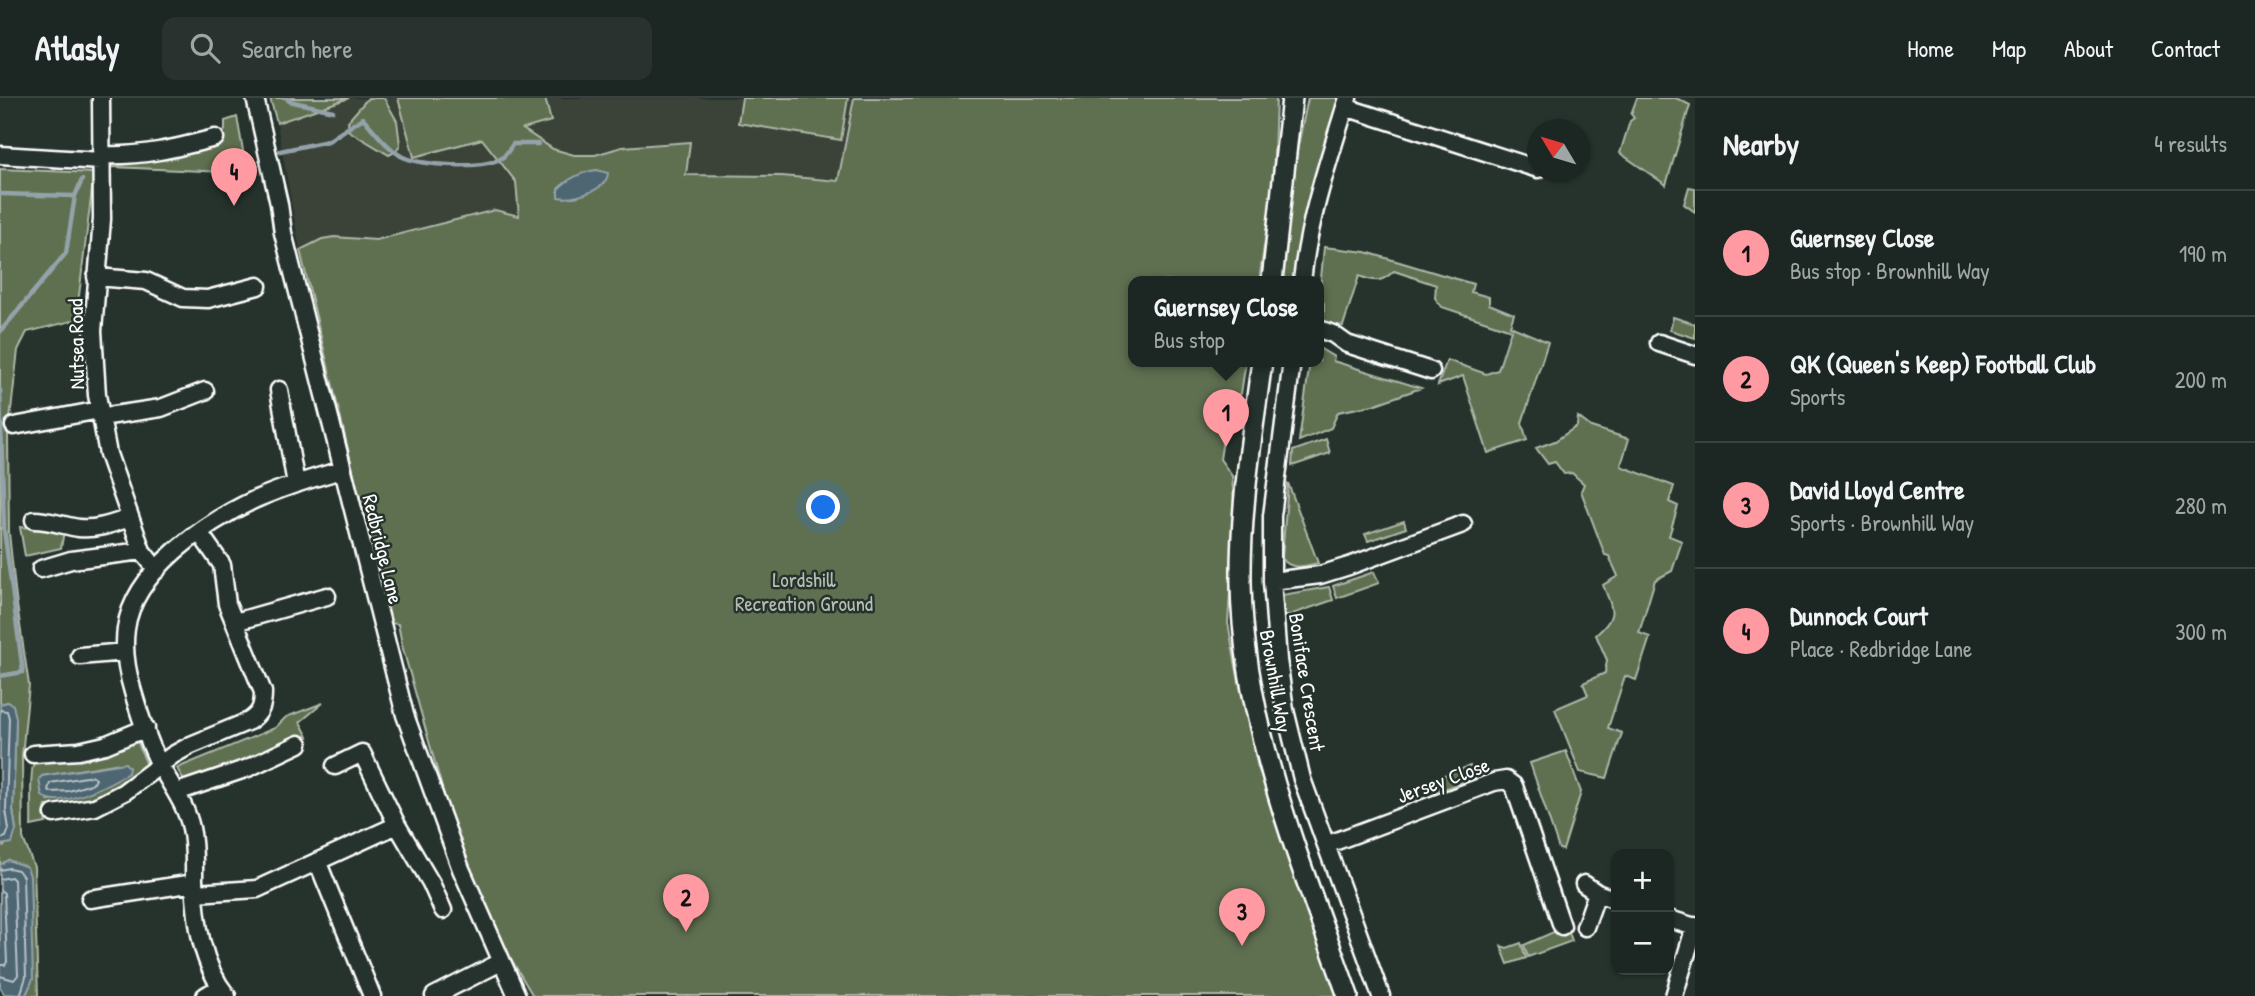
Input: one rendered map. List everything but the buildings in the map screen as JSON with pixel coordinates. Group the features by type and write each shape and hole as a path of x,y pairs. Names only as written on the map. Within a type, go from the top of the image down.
{"street":[{"name":"Nutsea Road","path":"101,98 102,219 93,331 100,414 108,454 142,551 157,570"},
{"name":"Redbridge Lane","path":"255,98 283,233 405,715 461,869 517,996"},
{"path":"1273,276 1294,100"},
{"path":"1303,276 1318,192 1347,102 1527,165"},
{"path":"0,155 101,158 127,156 165,152 215,138"},
{"name":"Nutsea Road","path":"96,277 146,281 183,298 208,299 258,286"},
{"path":"1324,331 1347,344 1431,371"},
{"path":"1659,343 1695,355"},
{"name":"Brownhill Way","path":"1261,367 1241,546 1247,662 1262,738 1274,780 1349,996"},
{"name":"Boniface Crescent","path":"1291,367 1272,516 1272,581 1285,710 1302,779 1381,996"},
{"path":"279,390 296,484"},
{"name":"Nutsea Road","path":"14,426 161,408 205,391"},
{"path":"205,996 224,992 211,972 202,948 191,828 177,792 160,765 133,691 125,652 126,627 133,605 143,587 157,570 200,532 227,513 257,498 342,470"},
{"path":"34,520 52,520 80,528 102,527 130,518"},
{"path":"1272,581 1327,573 1464,524"},
{"path":"54,814 94,807 124,792 191,745 249,721 257,716 263,706 263,692 245,654 227,604 222,565 200,532"},
{"path":"41,569 71,560 142,551"},
{"path":"235,622 327,596"},
{"path":"80,656 125,652"},
{"path":"33,754 92,748 146,728"},
{"path":"177,792 267,760 299,744"},
{"path":"335,766 362,753 443,910"},
{"name":"Jersey Close","path":"1326,845 1494,782 1506,780 1514,786 1562,926"},
{"path":"90,900 195,888 257,889 397,825"},
{"path":"318,863 372,996"},
{"path":"1548,885 1564,880"},
{"path":"1586,927 1590,888 1611,898"},
{"path":"1674,921 1695,927 1674,996"},
{"path":"438,995 501,962"}],"shaded area":[{"path":"349,98 854,98 839,181 782,176 631,174 545,222 495,210 376,240 334,237 322,239 300,250 277,123"}],"green space":[{"path":"270,98 349,98 277,123"},
{"path":"368,98 384,98 397,121 400,145 389,155 349,131 348,121"},
{"name":"Lordshill Recreation Ground","path":"398,98 545,98 551,121 523,129 553,149 574,155 595,155 622,147 690,142 686,175 782,176 838,181 854,98 1276,98 1273,186 1260,276 1128,276 1128,367 1245,367 1241,394 1230,396 1220,459 1232,476 1235,517 1228,623 1258,768 1276,810 1339,996 533,996 471,891 398,624 390,623 300,250 322,239 334,237 376,240 495,210 519,216 516,182 482,139 414,157"},
{"path":"742,98 848,98 841,140 738,123"},
{"path":"1308,98 1342,98 1308,203 1295,276 1278,276 1289,190"},
{"path":"1637,98 1676,98 1690,105 1666,185 1620,153 1630,121 1634,118 1631,114"},
{"path":"237,117 247,173 113,167 114,164 168,157 217,142 225,130 225,121"},
{"path":"0,169 94,173 76,320 27,332 18,350 8,436 9,533 29,685 22,756 23,838 34,867 38,996 20,996 26,995 8,860 0,865 0,845 4,846 16,830 13,810 16,718 8,702 0,704"},
{"path":"1689,187 1695,188 1695,212 1684,204"},
{"path":"1324,247 1366,252 1473,284 1471,292 1489,297 1489,304 1514,314 1510,326 1548,342 1522,423 1527,440 1488,453 1463,376 1438,385 1447,360 1486,374 1498,370 1511,330 1442,307 1435,298 1436,285 1394,271 1378,280 1359,276 1343,326 1324,322 1324,276 1321,276"},
{"path":"1673,317 1695,324 1695,338 1670,330"},
{"path":"1324,351 1334,357 1333,361 1421,388 1373,405 1338,412 1331,428 1299,441 1309,367 1324,367"},
{"path":"1578,417 1591,427 1629,439 1621,465 1623,467 1674,486 1669,502 1678,506 1669,536 1682,541 1672,571 1655,580 1639,633 1650,637 1636,680 1625,676 1608,728 1622,733 1607,778 1580,772 1555,709 1588,695 1583,683 1605,673 1607,660 1596,635 1608,623 1612,612 1603,585 1618,576 1609,556 1605,555 1581,491 1584,484 1572,473 1564,474 1555,462 1548,464 1536,448 1555,441 1577,426"},
{"path":"1326,439 1330,453 1292,466 1293,451"},
{"path":"1288,483 1318,563 1294,566 1282,558"},
{"path":"1404,521 1406,528 1368,541 1365,534"},
{"path":"20,527 64,531 61,548 25,556"},
{"path":"1374,572 1379,583 1337,598 1333,586"},
{"path":"1329,587 1333,600 1284,617 1282,595"},
{"path":"323,703 300,722 308,737 298,738 248,763 241,760 226,767 226,772 186,785 177,768 275,728 286,717"},
{"path":"136,738 148,768 100,795 74,803 46,806 46,823 31,826 34,763 99,756 121,748 127,741","holes":["115,764 92,791 70,798 48,800 42,776"]},
{"path":"1566,751 1581,792 1563,850 1559,849 1530,763"},
{"path":"1470,766 1475,778 1435,792 1430,780"},
{"path":"1567,926 1572,941 1528,957 1524,945"},
{"path":"1521,943 1526,958 1508,964 1501,946 1507,948"}],"water":[{"path":"597,170 608,173 602,185 588,193 558,197 558,189 566,182"},
{"path":"8,702 13,705 16,718 13,810 16,830 12,843 0,845 0,704"},
{"path":"125,763 129,767 128,773 85,794 61,800 42,796 39,779 42,776"},
{"path":"8,860 27,867 30,876 33,979 26,995 4,994 0,987 0,865"}],"waterway":[{"path":"287,98 289,101 333,111"},
{"path":"280,151 328,141 363,118 401,156 422,162 482,164 503,157 513,144 538,144"},
{"path":"75,196 82,180"},
{"path":"0,194 75,196 66,253 0,332"},
{"path":"0,390 4,529 23,672 0,676"}],"place":[{"name":"Dunnock Court","path":"234,206"},
{"name":"Guernsey Close","path":"1226,447"},
{"name":"QK (Queen's Keep) Football Club","path":"686,932"},
{"name":"David Lloyd Centre","path":"1242,946"}]}
